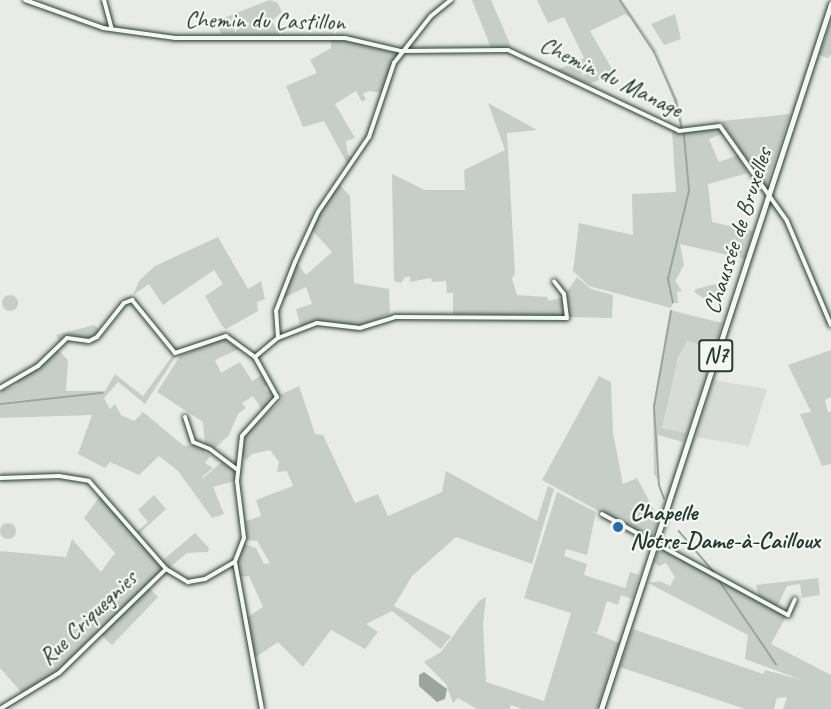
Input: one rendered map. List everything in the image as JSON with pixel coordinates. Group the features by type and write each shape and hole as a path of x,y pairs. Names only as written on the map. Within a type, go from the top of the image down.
{"main road":[{"name":"Chaussée de Bruxelles","path":"601,709 831,4"}],"street":[{"name":"Chemin du Castillon","path":"25,0 112,30 184,39 345,38 401,51"},
{"path":"104,0 112,30"},
{"path":"278,338 276,311 305,237 373,130 390,72 401,51 431,16 450,0"},
{"name":"Chemin du Manage","path":"401,51 508,50 679,131 720,126 768,198 787,221 831,325"},
{"path":"255,357 278,338 317,323 360,328 395,316 567,318 564,294 554,281"},
{"path":"0,388 38,366 67,338 93,340 124,303 132,300 175,353 226,336 255,357 277,397 245,429 238,470 245,527 235,562 262,709"},
{"path":"184,417 193,442 210,448 238,470"},
{"path":"0,478 59,476 89,481 166,568 196,583 235,562"},
{"path":"602,514 788,615 795,600"},
{"name":"Rue Criquegnies","path":"0,709 59,673 166,568"}],"shaded area":[{"path":"269,0 277,2 282,12 272,21 280,35 221,34 216,21"},
{"path":"472,0 491,0 512,49 491,48"},
{"path":"537,0 622,0 656,49 678,101 684,129 659,62 630,18 625,14 590,31 615,74 589,84 557,70 584,58 564,17 548,23"},
{"path":"675,14 681,39 664,45 651,24"},
{"path":"831,21 831,54 828,58 819,55"},
{"path":"331,40 355,42 397,54 382,93 370,91 363,94 366,99 362,102 356,91 335,104 355,138 346,141 348,155 353,158 348,165 324,121 303,127 286,86 317,73 310,60 331,48"},
{"path":"488,103 537,130 507,133 515,273 512,279 517,295 547,297 549,301 564,297 567,317 453,314 453,293 447,293 446,281 432,282 431,278 410,282 410,277 405,277 401,283 394,281 392,174 425,190 465,190 464,170 505,150"},
{"path":"790,114 765,190 722,121"},
{"path":"714,127 725,133 709,139 719,162 738,155 748,173 708,184 712,222 753,231 745,259 680,244 684,265 675,281 682,291 677,292 678,303 673,303 671,308 589,286 573,271 579,223 633,235 632,194 676,192 672,130 683,133"},
{"path":"339,184 350,196 354,283 389,289 390,313 361,326 322,321 301,328 296,309 312,304 306,287 282,299 297,263 306,275 332,252 311,229"},
{"path":"218,237 248,289 261,281 265,299 257,302 258,311 226,329 222,326 205,296 223,284 214,270 163,305 149,284 133,295 139,281 155,266"},
{"path":"577,277 591,289 613,295 612,318 570,317 566,293"},
{"path":"720,283 727,287 724,292 703,298 694,292 696,289"},
{"path":"10,295 16,297 18,303 16,309 10,311 4,309 2,303 4,297"},
{"path":"670,310 722,323 714,350 687,341 678,358 662,428 687,433 683,442 658,435 659,482 654,474 653,406"},
{"path":"94,325 101,331 89,339 68,335 60,342 56,335"},
{"path":"224,338 239,349 215,360 221,373 240,362 252,381 264,374 270,383 264,387 267,392 272,389 275,397 263,411 253,396 242,403 246,408 238,414 229,435 213,450 205,446 203,422 157,392 180,356"},
{"path":"686,341 714,350 687,433 662,428 675,367"},
{"path":"58,350 68,360 66,391 105,391 115,374 143,396 173,355 176,356 145,404 118,382 104,398 110,409 115,404 121,415 134,421 143,412 184,446 197,444 206,447 204,452 210,456 205,463 213,468 202,477 196,472 203,478 223,461 236,470 235,481 213,487 224,514 212,518 178,471 159,456 139,475 110,462 105,468 78,454 92,415 0,418 0,404 32,399 0,403 0,391 18,385 17,381"},
{"path":"831,350 831,397 825,400 828,412 831,412 831,464 822,466 800,414 811,412 788,365"},
{"path":"599,376 611,382 613,433 623,484 637,478 659,519 651,540 542,480"},
{"path":"713,380 767,389 749,446 696,437"},
{"path":"299,386 315,434 323,435 355,503 378,494 388,516 442,492 446,471 537,521 548,486 554,489 532,564 456,537 412,576 394,606 451,636 441,649 392,611 366,624 378,632 365,649 331,630 303,667 278,642 253,659 245,619 263,607 249,576 240,577 237,563 244,544 256,548 264,564 270,563 257,541 247,540 246,521 261,516 256,500 293,486 287,471 277,472 279,462 270,450 252,454 246,460 241,455 246,433 276,406 282,399 280,395"},
{"path":"557,492 596,512 587,555 566,549 564,556 587,564 584,575 625,588 630,572 639,575 632,599 621,595 618,605 607,601 597,633 590,631 619,643 597,709 522,709 511,705 510,709 477,709 458,698 453,703 446,684 424,662 441,652 479,601 486,597 483,625 486,682 544,701 571,613 524,598"},
{"path":"101,495 164,569 59,672 23,694 0,668 0,551 66,557 72,539 101,572 115,553 84,518"},
{"path":"154,495 166,509 138,535 136,532 148,522 138,510"},
{"path":"8,523 14,525 16,531 14,537 8,539 2,537 0,531 2,525"},
{"path":"195,533 209,548 208,552 187,553 169,568 162,561"},
{"path":"659,547 717,578 775,663 719,579 787,615 771,644 831,675 831,709 783,709 787,697 777,698 774,709 745,709 620,667 633,629 763,674 765,670 802,680 745,659 748,635 648,583 660,581 670,586 675,577 666,563 659,566 654,562"},
{"path":"818,578 820,595 802,598 800,584 787,586 777,607 759,598 756,585"},
{"path":"148,587 158,597 112,645 100,634"},
{"path":"424,672 447,689 445,699 437,702 419,686 419,675"}],"waterway":[{"path":"620,0 654,51 676,100 682,128"},
{"path":"673,303 668,279 689,191 684,135"},
{"path":"664,499 659,485 654,407 671,312"},
{"path":"0,404 102,393"},
{"path":"679,531 715,573"},
{"path":"719,580 776,664"}],"place":[{"name":"Chapelle Notre-Dame-à-Cailloux","path":"618,527"}]}
